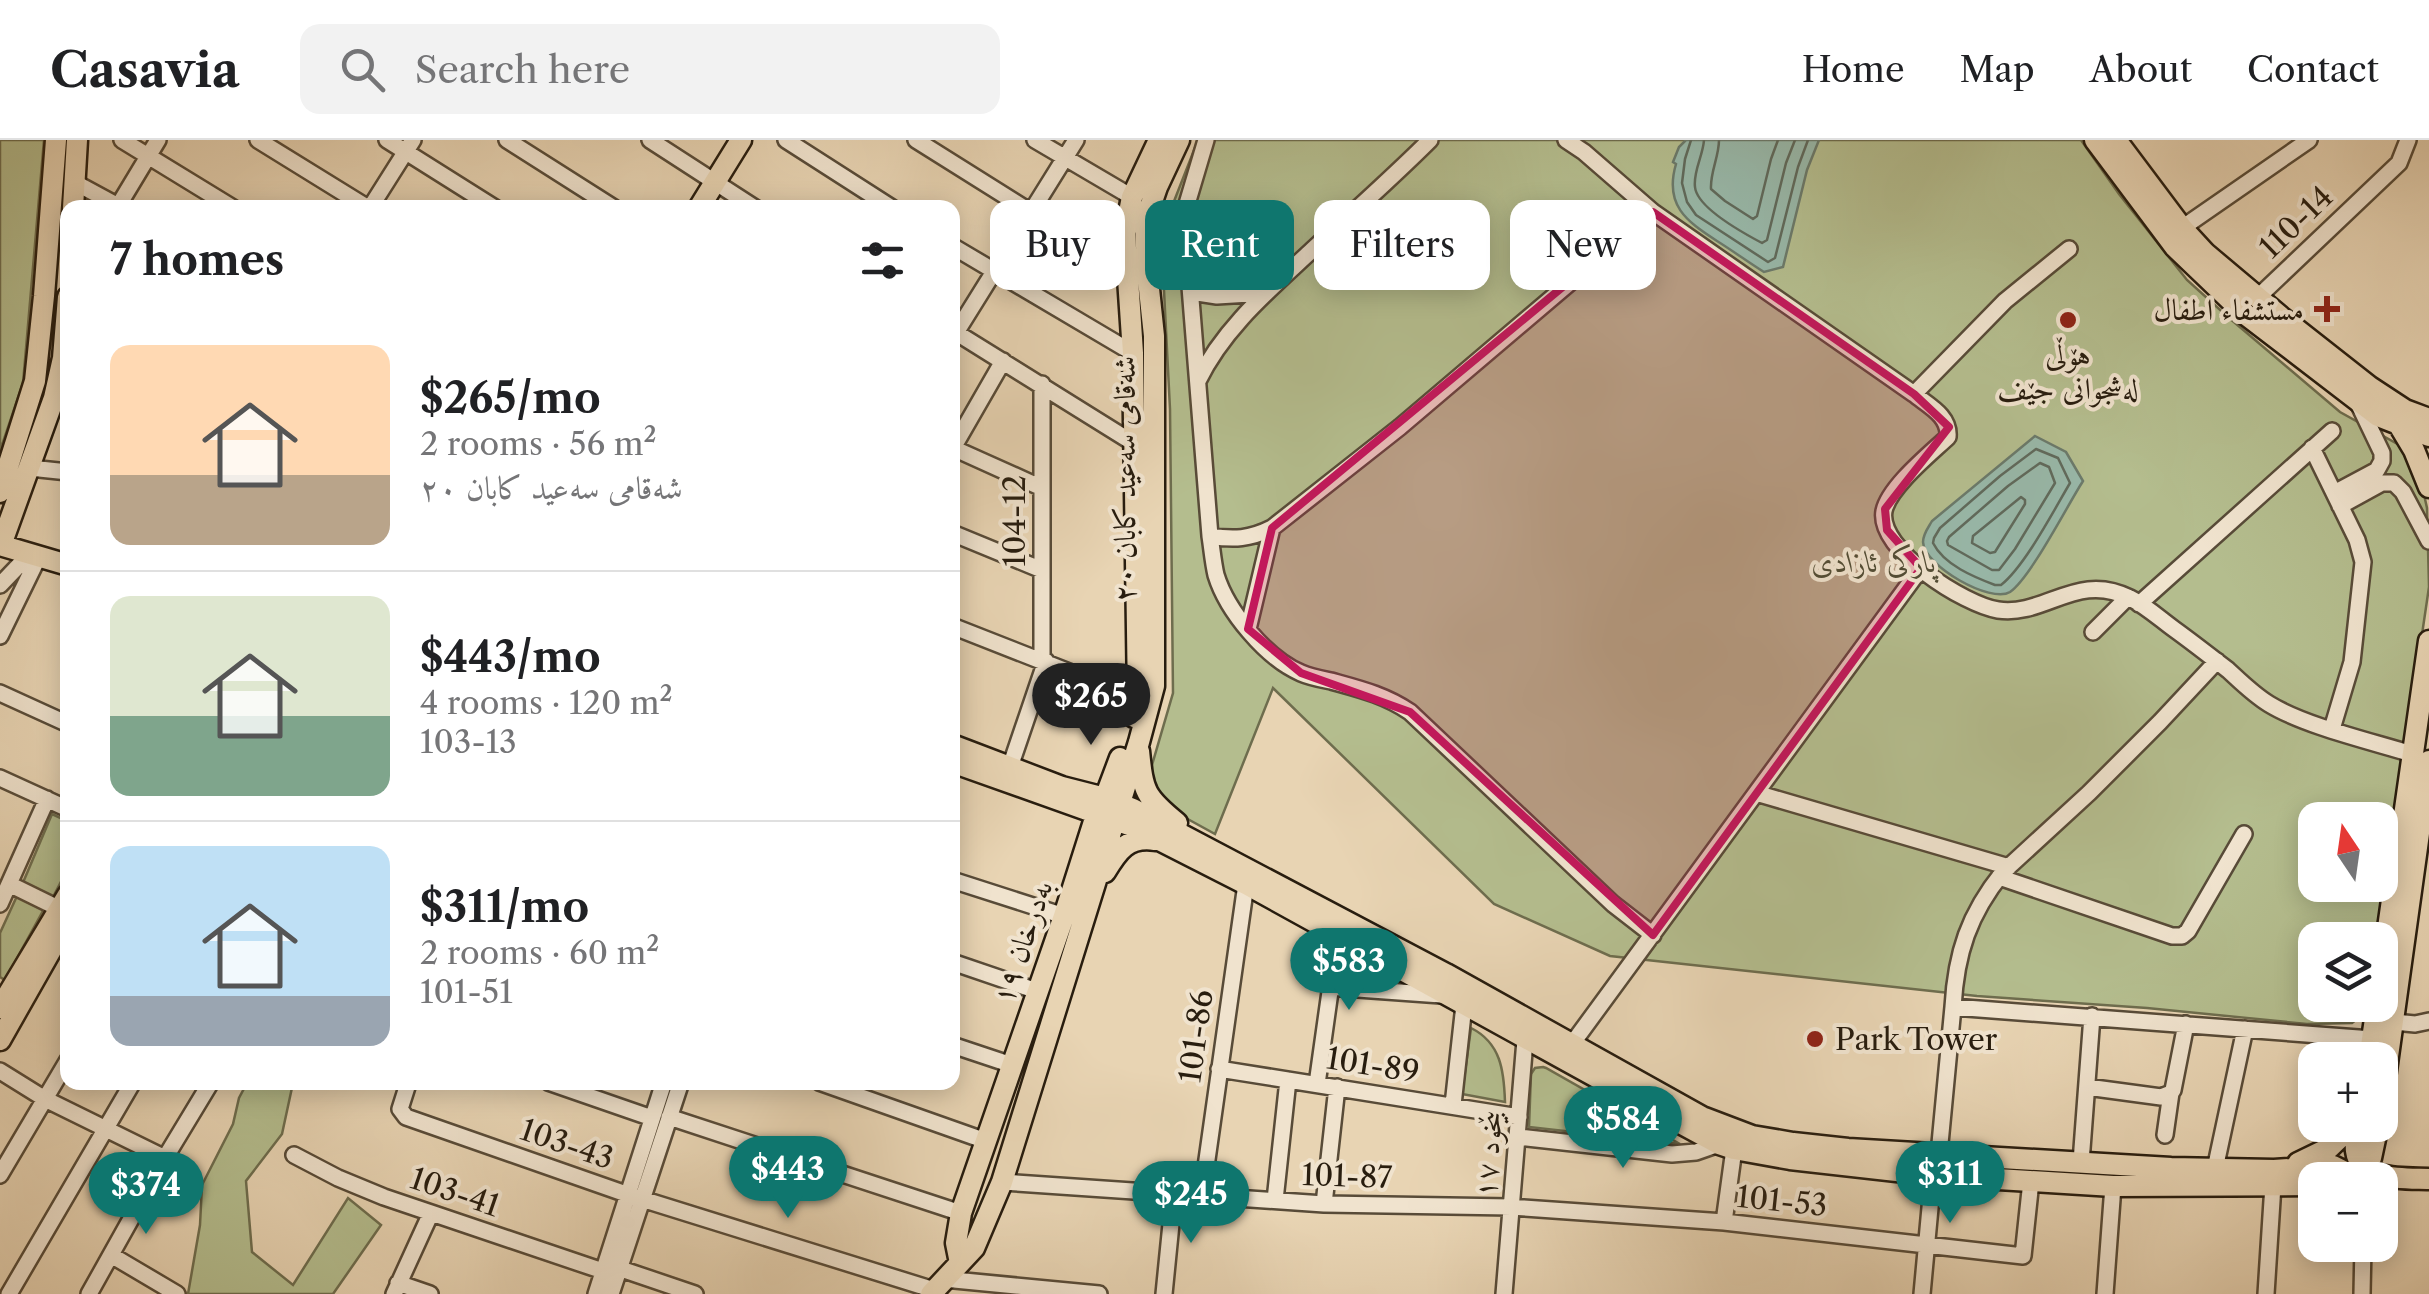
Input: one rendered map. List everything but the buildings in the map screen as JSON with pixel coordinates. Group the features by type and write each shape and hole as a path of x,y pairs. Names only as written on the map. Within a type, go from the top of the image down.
{"main road":[{"path":"0,492 28,406 39,353 56,140"},
{"path":"73,200 77,140"},
{"path":"718,193 741,140"},
{"path":"718,193 757,140"},
{"name":"شەقامی سەعید کابان ٢٠","path":"1135,734 1135,444 1125,232 1132,198 1159,140"},
{"name":"شەقامی سەعید کابان ٢٠","path":"1109,808 1154,686 1154,336 1145,222 1179,140"},
{"path":"2095,140 2175,247 2245,314 2378,416 2429,436"},
{"path":"2116,140 2205,253 2370,388 2429,419"},
{"path":"2,539 30,468 60,371"},
{"path":"2399,425 2429,487"},
{"path":"0,465 16,440"},
{"path":"2,539 60,551"},
{"path":"2,539 60,562"},
{"path":"2391,922 2421,747 2429,641"},
{"path":"1054,792 1100,780 1135,734"},
{"path":"1135,734 1148,796 1210,850"},
{"path":"2398,994 2427,795 2421,747"},
{"path":"960,748 1010,767 1054,792 1086,820 1088,844"},
{"path":"960,764 1109,808 1210,850 1726,1146 1790,1159 2081,1162 2215,1169 2298,1182"},
{"path":"1109,808 1166,844 1456,1000 1572,1044 1702,1116 1752,1136 1935,1161 2031,1181 2113,1186 2273,1178 2298,1173"},
{"name":"بەدرخان ١٩","path":"960,1263 956,1243 961,1213 1088,844 1109,808"},
{"name":"بەدرخان ١٩","path":"936,1288 980,1239 1002,1182 1089,900 1109,808"},
{"path":"1089,900 1121,848 1140,839 1166,844"},
{"path":"4,994 60,915"},
{"path":"0,1040 60,918"},
{"path":"2391,1042 2394,1022"},
{"path":"2273,1178 2336,1142"},
{"path":"2398,1176 2429,1179"},
{"path":"2398,1187 2429,1188"}],"street":[{"path":"122,140 220,200"},
{"path":"123,200 158,140"},
{"path":"258,140 356,200"},
{"path":"388,140 409,146 484,200"},
{"path":"507,140 601,200"},
{"path":"650,140 718,193"},
{"path":"786,140 880,200"},
{"path":"916,140 1013,200"},
{"path":"1035,140 1132,198"},
{"path":"1039,200 1076,140"},
{"path":"1206,140 1187,204 1186,238 1210,536 1222,589 1248,629 1266,648 1301,673 1373,692 1410,712 1652,935"},
{"path":"1198,382 1225,337 1266,293 1430,140"},
{"path":"1566,140 1639,200"},
{"name":"110-14","path":"2257,298 2399,162 2408,140"},
{"path":"2182,228 2303,142"},
{"path":"374,200 409,146"},
{"path":"74,182 106,200"},
{"path":"1656,214 1945,418 1948,436 1900,486 1884,509 1887,530 1921,568 1963,597 1999,610 2026,608 2080,590 2134,600 2267,702 2332,728 2421,747"},
{"path":"1914,394 2005,302 2069,249"},
{"path":"960,251 990,270"},
{"path":"960,325 990,278"},
{"path":"1025,290 1133,353"},
{"path":"1210,536 1243,539 1272,528 1400,427 1561,290"},
{"path":"1191,292 1217,296 1266,293"},
{"path":"960,337 1004,360 1135,444"},
{"path":"960,434 1004,360"},
{"name":"104-12","path":"1010,767 1044,660 1042,384"},
{"path":"2337,499 2377,470 2382,461 2382,453 2357,401"},
{"path":"960,416 968,421"},
{"path":"2093,632 2332,431"},
{"path":"2312,448 2364,562 2352,662 2332,728"},
{"path":"960,452 1042,488"},
{"path":"30,468 60,471"},
{"path":"2337,499 2382,483 2394,483 2429,540"},
{"path":"1248,629 1272,528"},
{"path":"960,536 1042,570"},
{"path":"0,585 33,554"},
{"path":"0,636 33,554"},
{"path":"1572,1044 1921,568"},
{"path":"960,629 1138,699"},
{"path":"1922,1294 1955,979 1967,930 1979,904 2004,872 2116,767 2217,661"},
{"path":"0,693 60,720"},
{"path":"0,778 60,805"},
{"path":"1756,792 2004,872 2172,936 2188,932 2244,834"},
{"path":"0,904 47,799"},
{"path":"960,883 1064,916"},
{"path":"9,884 60,906"},
{"name":"101-86","path":"1202,1195 1246,884"},
{"path":"1317,1084 1338,935"},
{"path":"960,965 1037,991"},
{"path":"1330,988 1456,1000 1453,1105"},
{"path":"1953,1007 2245,1029 2323,1042"},
{"path":"2081,1162 2092,1016"},
{"path":"2394,1022 2429,1021"},
{"path":"2087,1087 2161,1097 2170,1094 2174,1090 2186,1024"},
{"name":"بێخود ١٧","path":"1504,1294 1526,1029"},
{"path":"2215,1169 2245,1029"},
{"path":"960,1048 1012,1065"},
{"name":"101-89","path":"1219,1069 1519,1117"},
{"path":"0,1072 164,1158"},
{"path":"0,1175 60,1074"},
{"path":"1275,1200 1288,1080"},
{"path":"1324,1204 1337,1088"},
{"path":"9,1294 129,1090"},
{"path":"89,1294 206,1090"},
{"name":"103-43","path":"406,1090 400,1110 403,1116 636,1197"},
{"path":"571,1090 652,1118"},
{"path":"611,1294 621,1269 661,1090"},
{"path":"596,1294 677,1090"},
{"path":"842,1090 986,1141"},
{"path":"2165,1135 2170,1094"},
{"path":"669,1117 961,1213"},
{"path":"1518,1137 1672,1154 1726,1146 1724,1222"},
{"name":"103-41","path":"294,1154 360,1188 604,1271"},
{"path":"2266,1294 2273,1178"},
{"name":"101-53","path":"1511,1207 1724,1222 2023,1256 2031,1181"},
{"name":"101-87","path":"1002,1182 1324,1204 1511,1207"},
{"path":"2105,1294 2113,1186"},
{"path":"1164,1294 1174,1194"},
{"path":"636,1197 936,1288 1098,1294"},
{"path":"430,1294 396,1289 431,1213"},
{"path":"111,1255 177,1294"},
{"path":"2362,1294 2363,1262"},
{"path":"621,1269 695,1294"}],"highlighted area":[{"path":"1653,212 1914,394 1949,427 1885,509 1887,530 1921,568 1653,935 1410,712 1301,673 1248,629 1272,528"}],"green space":[{"path":"0,140 44,140 23,383 0,451"},
{"name":"پارکی ئازادی","path":"1198,140 2081,140 2187,280 2340,412 2401,446 2418,468 2427,508 2429,587 2397,802 2298,802 2298,902 2383,902 2380,922 2298,922 2298,1022 2353,1022 2307,1024 1977,996 1610,956 1494,904 1273,688 1215,834 1175,812 1156,794 1152,780 1152,765 1173,693 1170,409 1164,290 1294,290 1294,200 1174,200"},
{"path":"52,814 60,818 60,884 52,899 22,885"},
{"path":"17,896 44,909 5,980 0,977 0,933"},
{"path":"1471,1028 1495,1050 1502,1069 1505,1102 1462,1094"},
{"path":"1543,1067 1680,1144 1529,1127 1531,1074 1535,1068"},
{"path":"243,1090 291,1090 282,1134 246,1181 252,1252 293,1285 348,1198 381,1225 333,1294 188,1294 200,1225 202,1185 233,1124"}],"water":[{"path":"1686,140 1819,140 1807,170 1783,267 1764,272 1696,226 1680,210 1673,191 1673,162"},
{"path":"2035,436 2066,452 2083,481 2019,584 2001,594 1974,588 1934,562 1926,552 1925,534 1932,521"}],"place":[{"name":"مستشفاء اطفال","path":"2327,309"},
{"name":"هۆڵی لەشجوانی جێف","path":"2068,320"},
{"name":"Park Tower","path":"1815,1039"}]}
